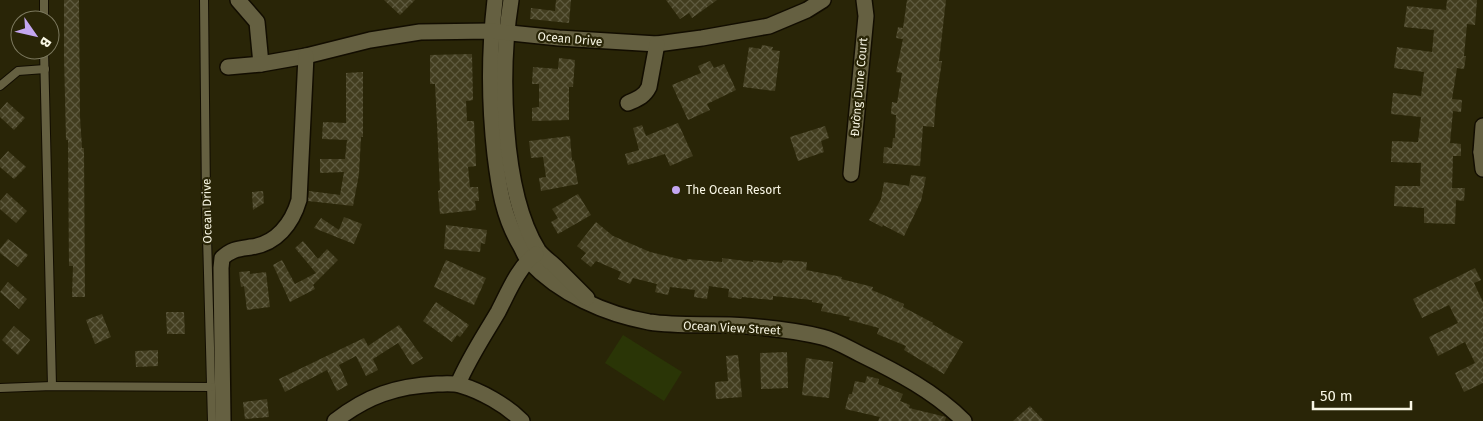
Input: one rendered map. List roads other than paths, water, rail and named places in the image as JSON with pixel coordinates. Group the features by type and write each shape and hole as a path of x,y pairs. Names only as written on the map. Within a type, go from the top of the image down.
{"street":[{"path":"238,0 257,22 261,64"},
{"name":"Ocean View Street","path":"495,0 492,31 491,118 500,196 515,236 567,292 597,308 646,321 671,325 746,326 784,330 824,338 888,367 912,381 939,399 964,421"},
{"name":"Ocean View Street","path":"512,0 508,32 505,115 511,160 523,219 534,256"},
{"name":"Ocean Drive","path":"228,67 261,64 306,56 397,35 420,32 492,31 559,38 657,44 769,26 808,10 823,0"},
{"name":"Đường Dune Court","path":"851,174 866,16 864,0"},
{"path":"628,102 646,94 657,44"},
{"name":"Ocean Drive","path":"223,421 217,388 222,333 222,258 229,251 237,248 251,247 271,241 286,227 296,209 299,200 306,56"},
{"path":"1483,126 1483,169"},
{"path":"458,384 470,357 534,256"},
{"path":"334,421 352,407 386,391 424,385 458,384 483,394 522,421"}],"lane":[{"name":"Ocean Drive","path":"204,0 206,199 217,388 212,421"},
{"path":"44,60 52,386"},
{"path":"0,86 18,71 44,69"},
{"path":"0,388 52,386 217,388"}],"place":[{"name":"The Ocean Resort","path":"676,190"}]}
